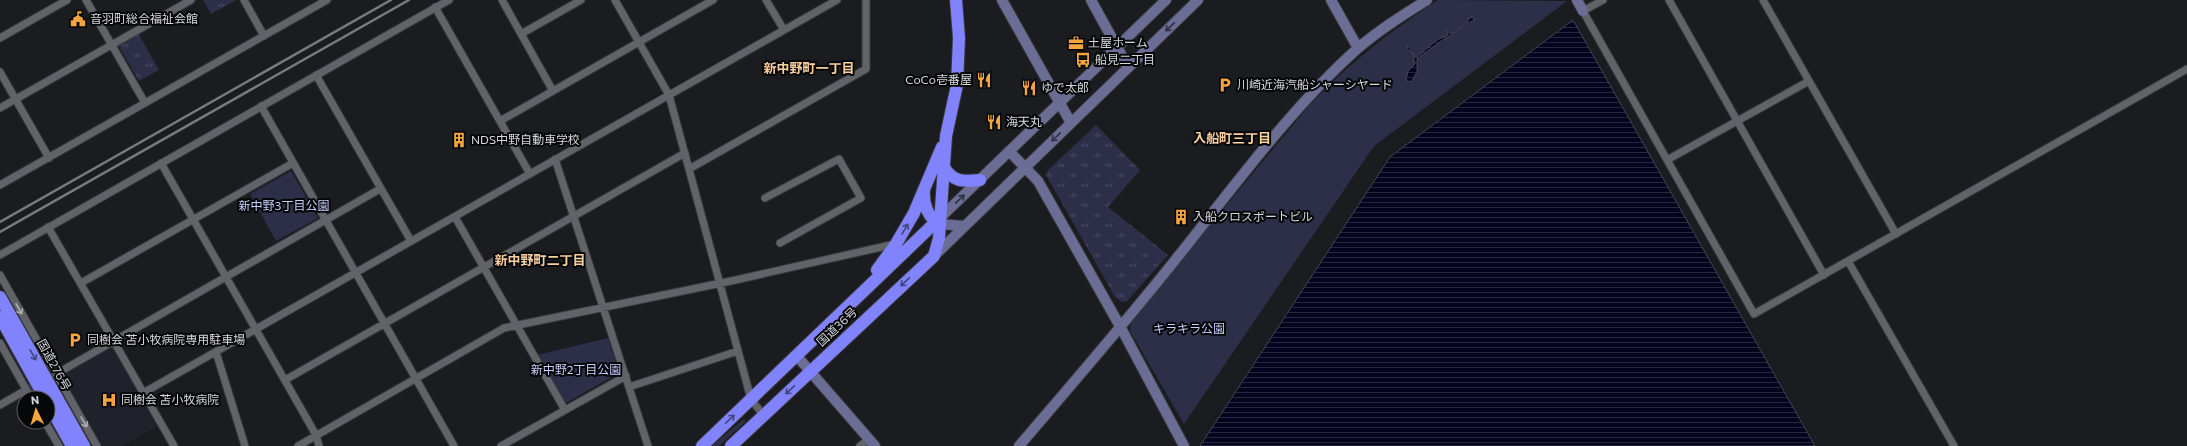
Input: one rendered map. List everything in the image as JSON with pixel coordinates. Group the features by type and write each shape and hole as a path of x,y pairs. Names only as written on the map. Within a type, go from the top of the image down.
{"highway":[{"name":"国道36号","path":"731,446 934,256 939,238 946,136 957,85 959,38 956,0"},
{"name":"国道36号","path":"859,295 896,244 914,213 946,136"},
{"path":"944,167 949,176 961,182 980,180"},
{"path":"925,185 924,198 926,209 939,221"},
{"name":"国道36号","path":"702,446 859,295 939,221"},
{"name":"国道276号","path":"0,297 84,446"},
{"name":"国道276号","path":"0,317 41,390"},
{"name":"国道276号","path":"56,417 72,446"}],"street":[{"path":"0,38 67,0"},
{"path":"86,0 145,103"},
{"path":"0,108 191,0"},
{"path":"244,0 264,36"},
{"path":"0,185 327,0"},
{"path":"0,255 448,0"},
{"path":"502,0 553,91"},
{"path":"521,34 581,0"},
{"path":"615,0 669,95 751,399 763,415"},
{"path":"500,121 713,0"},
{"path":"766,0 784,30"},
{"path":"143,393 837,0"},
{"path":"689,169 866,69 866,0"},
{"path":"1002,0 1071,122"},
{"path":"1091,0 1128,67"},
{"path":"939,221 1009,151 1166,0"},
{"path":"934,256 1198,0"},
{"path":"1331,0 1358,48"},
{"path":"1019,446 1121,328 1245,172 1328,77 1358,48 1394,20 1427,0"},
{"path":"1577,0 1754,314 2187,69"},
{"path":"1583,11 1603,0"},
{"path":"1669,0 1824,275"},
{"path":"1763,0 1896,234"},
{"path":"435,7 530,174"},
{"path":"0,72 48,158"},
{"path":"316,75 411,242"},
{"path":"1667,160 1809,81"},
{"path":"261,106 454,446"},
{"path":"1009,151 1038,181 1121,328 1184,446"},
{"path":"285,380 685,154"},
{"path":"765,198 839,158 861,198 780,244"},
{"path":"555,160 648,446"},
{"path":"161,163 316,435 319,446"},
{"path":"81,283 293,163"},
{"path":"56,374 380,188"},
{"path":"455,217 565,410"},
{"path":"939,221 964,226"},
{"path":"48,227 174,446"},
{"path":"298,446 504,328 720,284 884,248 896,244"},
{"path":"1848,261 1954,446"},
{"path":"0,275 98,446"},
{"path":"0,343 26,390"},
{"path":"629,387 738,351"},
{"path":"216,352 245,446"},
{"path":"796,355 872,442 860,446"},
{"path":"501,446 626,376"},
{"path":"0,405 16,396"},
{"path":"49,446 58,444 50,430"}],"shaded area":[{"path":"1470,17 1474,18 1473,21 1463,26 1417,59 1417,72 1411,82 1406,80 1408,71 1415,64 1413,54 1407,48 1408,45 1416,58 1437,40 1448,35 1445,30 1450,34 1468,21"},
{"path":"1573,20 1815,446 1200,446 1390,157"},
{"name":"同樹会 苫小牧病院","path":"112,344 158,426 121,446 100,446 59,374"}],"green space":[{"path":"203,0 236,0 211,14"},
{"name":"キラキラ公園","path":"1438,0 1567,1 1374,146 1184,424 1130,331 1131,321 1307,108 1322,92 1353,63 1385,37"},
{"path":"138,33 159,70 139,81 118,45"},
{"path":"1096,125 1140,170 1108,207 1168,255 1127,301 1122,302 1115,297 1046,175 1048,170"},
{"name":"新中野3丁目公園","path":"291,171 318,218 276,241 250,194"},
{"name":"新中野2丁目公園","path":"608,338 618,368 617,374 566,403 537,355"},
{"path":"744,419 746,421 719,446 712,446"}],"tunnel":[{"path":"26,390 56,374"}],"railway":[{"path":"0,222 391,0"},
{"path":"0,232 409,0"}],"place":[{"name":"音羽町総合福祉会館","path":"78,19"},
{"name":"土屋ホーム","path":"1076,43"},
{"name":"船見二丁目","path":"1083,60"},
{"name":"CoCo壱番屋","path":"984,80"},
{"name":"川崎近海汽船シャーシヤード","path":"1225,85"},
{"name":"ゆで太郎","path":"1029,88"},
{"name":"海天丸","path":"994,122"},
{"name":"NDS中野自動車学校","path":"459,140"},
{"name":"入船クロスポートビル","path":"1181,217"},
{"name":"同樹会 苫小牧病院専用駐車場","path":"75,340"},
{"name":"同樹会 苫小牧病院","path":"109,400"}],"district":[{"name":"新中野町一丁目","path":"809,68"},
{"name":"入船町三丁目","path":"1232,138"},
{"name":"新中野町二丁目","path":"540,260"}]}
